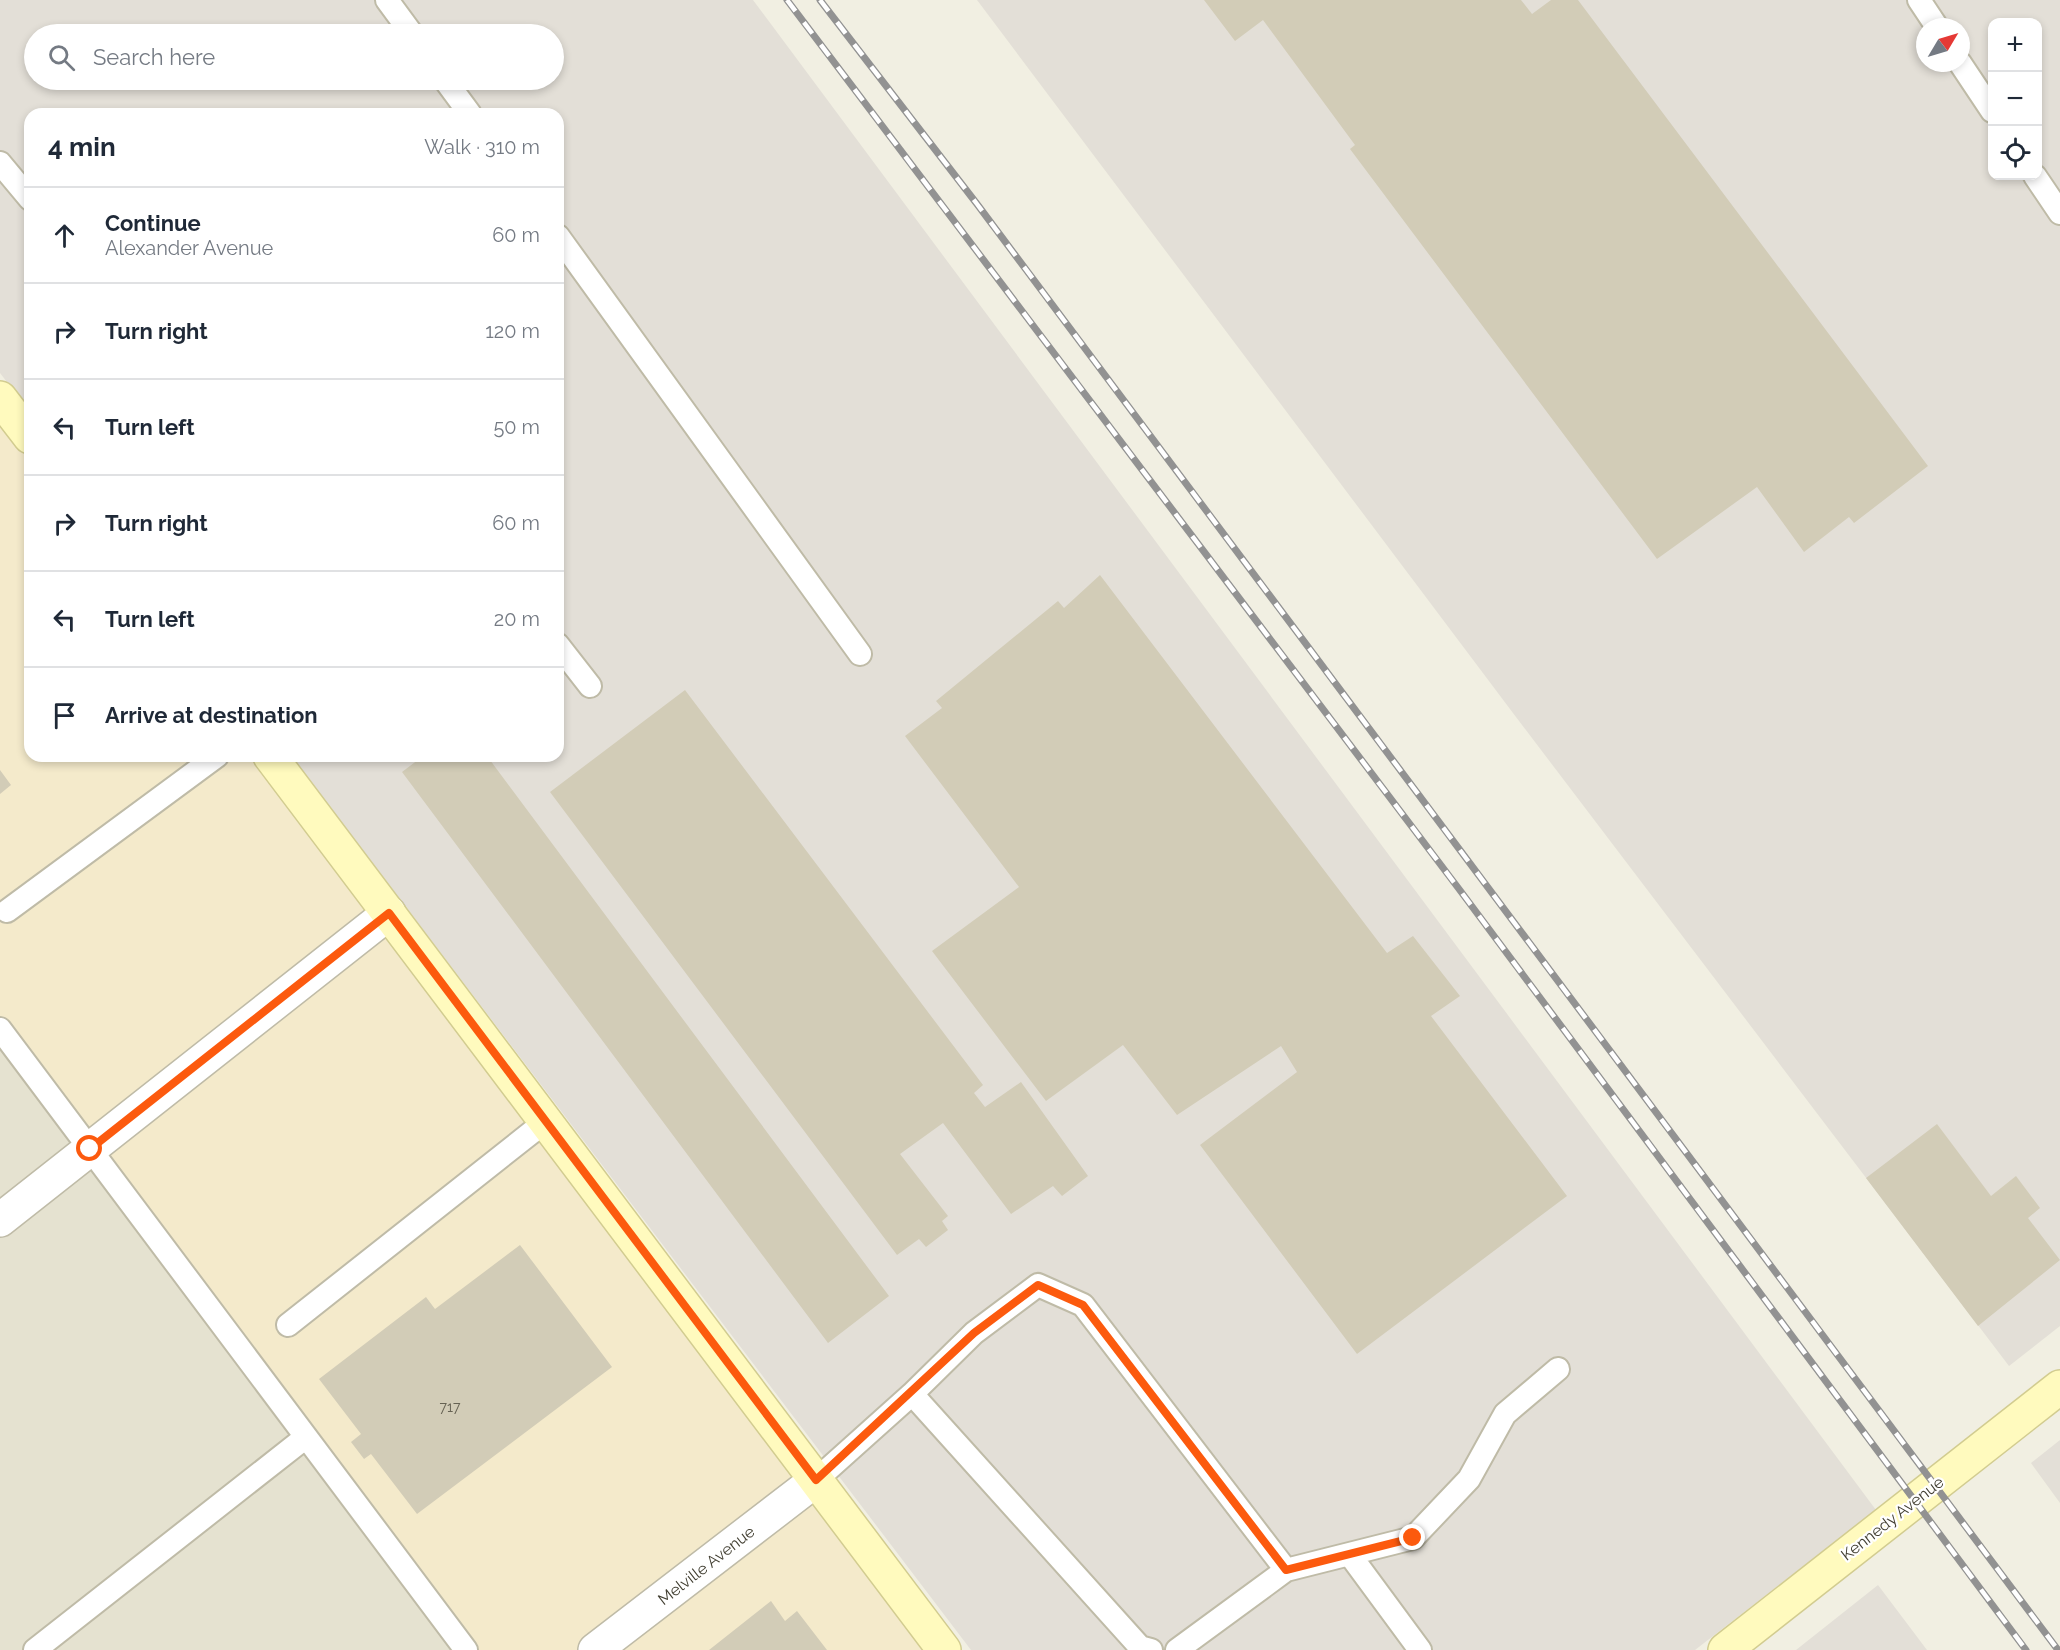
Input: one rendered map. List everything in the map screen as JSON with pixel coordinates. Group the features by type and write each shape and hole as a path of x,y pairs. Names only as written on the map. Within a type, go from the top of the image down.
{"main road":[{"path":"0,398 24,429"},
{"path":"275,762 944,1650"},
{"name":"Kennedy Avenue","path":"1725,1650 2060,1387"}],"street":[{"path":"0,1220 389,913"},
{"name":"Melville Avenue","path":"596,1650 816,1480"}],"lane":[{"path":"387,0 405,24"},
{"path":"1919,0 1931,18"},
{"path":"1966,72 1988,105"},
{"path":"452,90 466,108"},
{"path":"0,163 24,192"},
{"path":"2038,180 2060,213"},
{"path":"564,244 860,654"},
{"path":"564,653 590,686"},
{"path":"7,911 209,762"},
{"path":"0,1029 466,1650"},
{"path":"288,1325 546,1121"},
{"path":"816,1480 912,1394 974,1333 1038,1285 1083,1305 1286,1570"},
{"path":"1177,1650 1286,1570 1413,1538 1469,1479 1505,1414 1558,1369"},
{"path":"912,1394 1140,1647 1151,1650"},
{"path":"34,1650 306,1437"},
{"path":"1350,1555 1420,1650"}],"shaded area":[{"path":"0,0 753,0 1876,1510 1695,1650 971,1650 296,762 564,762 564,108 24,108 24,404 0,373"},
{"path":"977,0 2060,0 2060,1326 2009,1366 1516,717"},
{"path":"0,416 24,448 24,762 261,762 375,914 91,1137 0,1016"},
{"path":"387,924 933,1650 474,1650 100,1151"},
{"path":"0,1016 91,1137 474,1650 0,1650"},
{"path":"2060,1440 2060,1503 2031,1463"},
{"path":"1878,1585 1927,1650 1796,1650"}],"building":[{"path":"1204,0 1521,0 1532,14 1551,0 1578,0 1928,466 1854,523 1849,517 1804,552 1757,487 1657,559 1350,149 1355,145 1263,20 1235,41"},
{"path":"1100,575 1387,953 1413,936 1460,996 1431,1016 1567,1196 1357,1354 1200,1145 1297,1072 1281,1046 1177,1115 1123,1045 1046,1101 932,951 1019,887 905,736 942,708 936,701 1058,601 1064,608"},
{"path":"685,690 983,1085 974,1093 985,1107 1021,1082 1088,1176 1062,1196 1053,1186 1011,1214 943,1123 900,1154 948,1216 942,1221 948,1230 926,1247 919,1239 897,1255 550,792"},
{"path":"415,762 491,762 889,1296 828,1343 402,772"},
{"path":"0,770 11,785 0,794"},
{"path":"1937,1124 1991,1196 2016,1176 2040,1208 2028,1218 2060,1260 1978,1326 1866,1178"},
{"path":"520,1245 612,1367 417,1514 371,1454 364,1459 351,1442 361,1434 319,1379 426,1297 435,1309"},
{"path":"771,1601 785,1621 797,1611 827,1650 709,1650"}],"railway":[{"path":"787,0 1459,889 2026,1650"},
{"path":"820,0 977,204 2058,1650"}],"route":[{"path":"90,1149 389,913 816,1480 912,1394 974,1333 1038,1285 1083,1305 1286,1570 1413,1538"}]}
